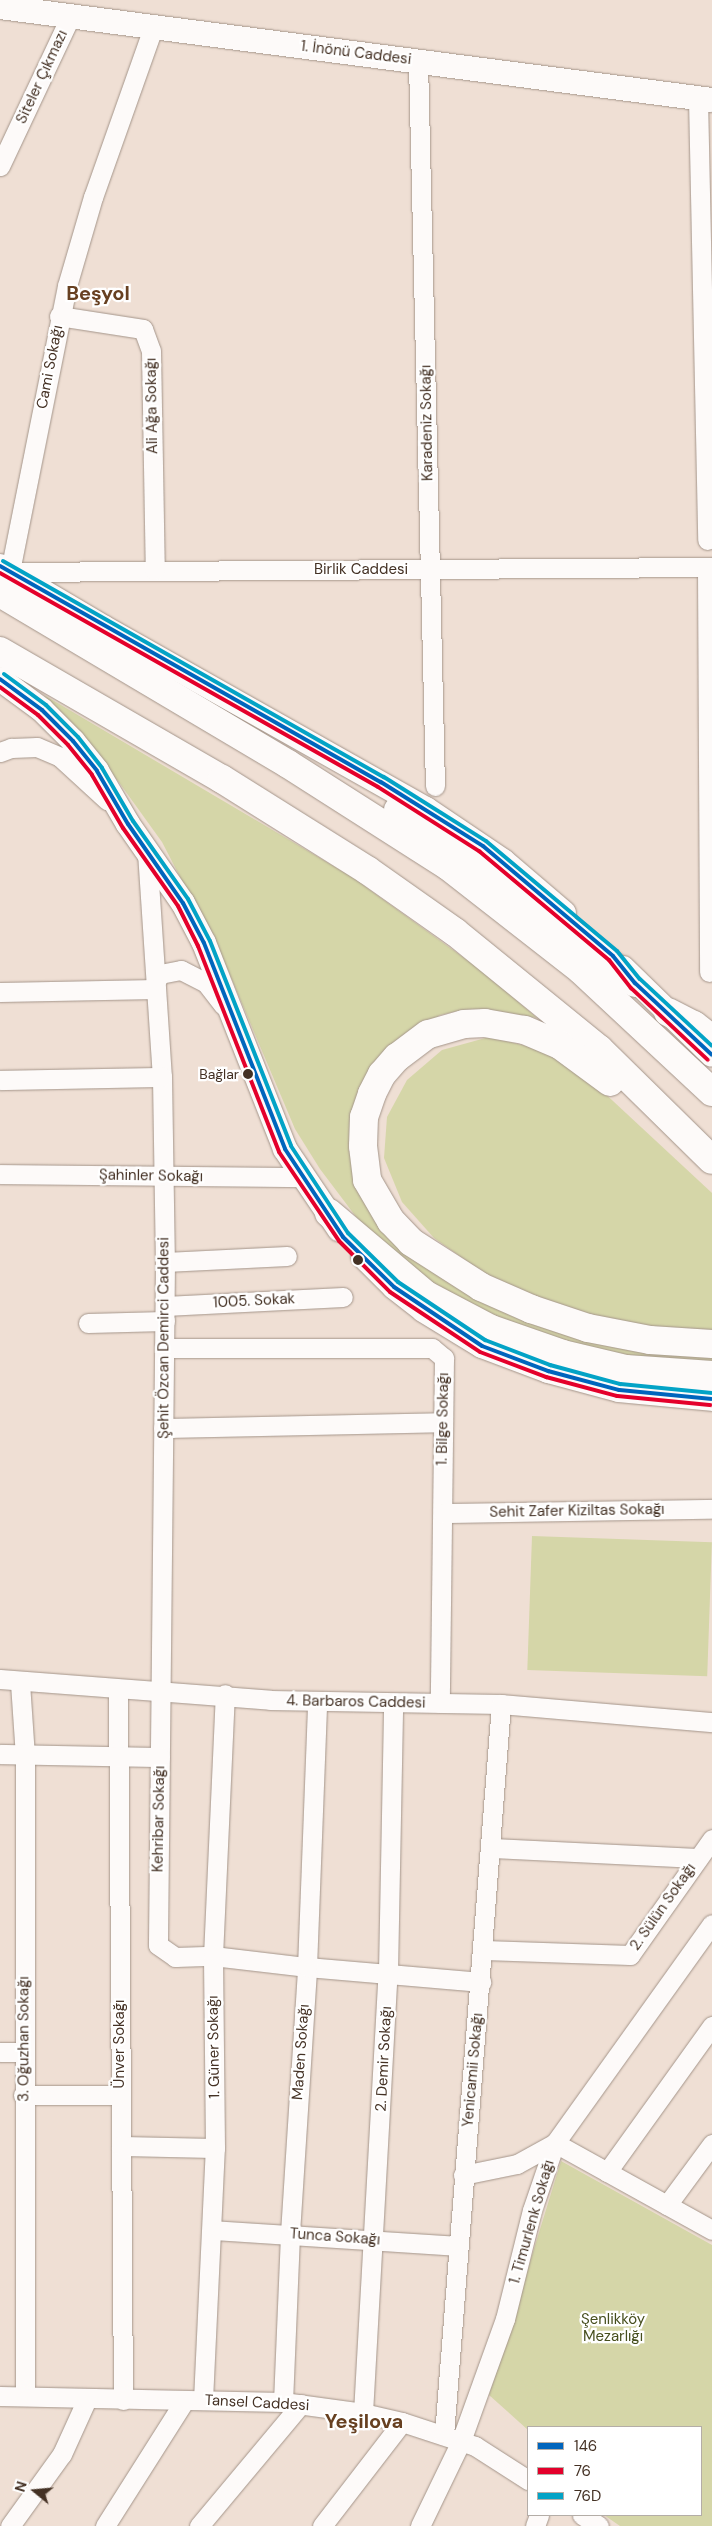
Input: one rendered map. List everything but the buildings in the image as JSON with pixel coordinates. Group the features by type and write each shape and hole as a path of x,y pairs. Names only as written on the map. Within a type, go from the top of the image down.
{"highway":[{"path":"3,577 174,696 296,769 448,866 580,970 712,1092"},
{"path":"0,651 222,779 367,870 455,932 598,1049 704,1152"},
{"path":"174,696 276,740 380,798 512,887 635,983"},
{"path":"668,1012 694,1025 712,1039"},
{"path":"704,1152 560,1045 524,1030 485,1023 464,1024 428,1034 397,1057 372,1094 364,1117 363,1146 367,1180 392,1221 411,1242 482,1287 540,1313 588,1328 641,1339 712,1344"},
{"path":"328,1213 426,1295 491,1330 571,1356 626,1369 712,1375"}],"main road":[{"name":"1. İnönü Caddesi","path":"0,7 154,25 705,99"},
{"path":"3,577 102,628 373,777 456,828 535,887 613,956 635,983 712,1055"},
{"path":"0,679 42,710 73,740 97,771 128,824 183,903 204,943 285,1149 344,1237 394,1287 482,1346 548,1371 619,1390 712,1399"}],"street":[{"name":"Siteler Çıkmazı","path":"0,166 72,15"},
{"name":"Cami Sokağı","path":"3,577 59,316 93,197 154,25"},
{"name":"Karadeniz Sokağı","path":"418,61 435,786"},
{"path":"705,99 707,540"},
{"name":"Ali Ağa Sokağı","path":"59,316 143,329 151,350 155,570"},
{"path":"709,972 710,567"},
{"name":"Birlik Caddesi","path":"3,577 155,570 710,567"},
{"path":"0,752 11,748 37,747 60,757 100,792 128,824"},
{"name":"Şehit Özcan Demirci Caddesi","path":"147,852 162,1077 165,1262 160,1693"},
{"path":"0,992 156,986 160,974 169,970 181,970 195,975 206,983 234,1020"},
{"path":"0,1080 162,1077"},
{"name":"Şahinler Sokağı","path":"0,1174 302,1177"},
{"path":"165,1262 287,1256"},
{"name":"1005. Sokak","path":"88,1322 343,1297"},
{"name":"1. Bilge Sokağı","path":"165,1348 432,1348 444,1358 440,1704"},
{"path":"163,1428 443,1422"},
{"name":"Sehit Zafer Kiziltas Sokağı","path":"443,1513 712,1509"},
{"name":"4. Barbaros Caddesi","path":"0,1679 20,1683 160,1693 225,1694 317,1702 501,1704 712,1722"},
{"name":"3. Oğuzhan Sokağı","path":"20,1683 25,1756 23,2052 25,2396"},
{"name":"Ünver Sokağı","path":"118,1689 123,2400"},
{"name":"Kehribar Sokağı","path":"160,1693 158,1945 175,1957 213,1956"},
{"name":"1. Güner Sokağı","path":"105,2526 194,2400 212,2230 215,2148 213,1956 225,1694"},
{"name":"Maden Sokağı","path":"292,2403 290,2234 307,1968 317,1702"},
{"name":"2. Demir Sokağı","path":"363,2413 388,1972 393,1704"},
{"name":"Yenicamii Sokağı","path":"452,2438 457,2246 484,1950 501,1704"},
{"path":"0,1754 25,1756 160,1757"},
{"name":"2. Sülün Sokağı","path":"484,1950 630,1955 712,1839"},
{"path":"492,1848 698,1858"},
{"name":"1. Timurlenk Sokağı","path":"420,2526 452,2438 505,2319 532,2210 555,2143 712,1924"},
{"path":"213,1956 307,1968 388,1972 481,1982"},
{"path":"607,2172 712,2026"},
{"path":"0,2052 23,2052"},
{"path":"23,2095 121,2095"},
{"path":"463,2176 517,2164 555,2143 712,2230"},
{"path":"667,2205 712,2144"},
{"path":"121,2146 215,2148"},
{"name":"Tunca Sokağı","path":"212,2230 457,2246"},
{"name":"Tansel Caddesi","path":"0,2396 292,2403 363,2413 402,2422 475,2446 527,2479"},
{"path":"10,2526 62,2454 87,2399"},
{"path":"199,2526 292,2403"},
{"path":"322,2526 402,2422"},
{"path":"584,2516 599,2526"}],"green space":[{"path":"44,695 352,877 485,973 537,1018 497,1011 463,1010 440,1015 385,1055 356,1183 365,1203 379,1223 420,1263 712,1352 712,1364 673,1364 543,1340 444,1293 369,1234 320,1169 295,1129 227,968 162,842 118,781"},
{"path":"489,1037 539,1049 585,1075 712,1193 712,1332 637,1327 550,1306 488,1276 434,1238 402,1202 384,1158 387,1117 407,1080 442,1050"},
{"path":"532,1536 712,1542 707,1676 527,1670"},
{"name":"Şenlikköy Mezarlığı","path":"561,2161 712,2245 712,2526 620,2526 605,2516 702,2516 702,2426 527,2426 527,2429 489,2395"}],"transit line":[{"name":"76D","path":"3,561 384,777 486,841 617,951 640,979 712,1046"},
{"name":"146","path":"0,566 381,782 483,846 613,956 635,983 712,1055"},
{"name":"76","path":"0,573 378,787 479,851 609,960 631,988 708,1060"},
{"name":"76D","path":"4,674 46,705 78,737 102,768 133,821 188,899 210,941 291,1146 348,1233 398,1282 485,1340 550,1365 620,1384 712,1393"},
{"name":"146","path":"0,679 42,710 73,741 97,771 128,824 183,903 204,943 285,1149 343,1237 394,1287 482,1346 548,1371 619,1390 712,1399"},
{"name":"76","path":"0,687 38,715 68,745 92,775 123,828 178,906 198,946 279,1152 339,1241 390,1292 480,1352 546,1377 617,1396 711,1405"}],"place":[{"name":"Bağlar","path":"248,1074"}],"district":[{"name":"Beşyol","path":"98,293"},
{"name":"Yeşilova","path":"364,2421"}]}
